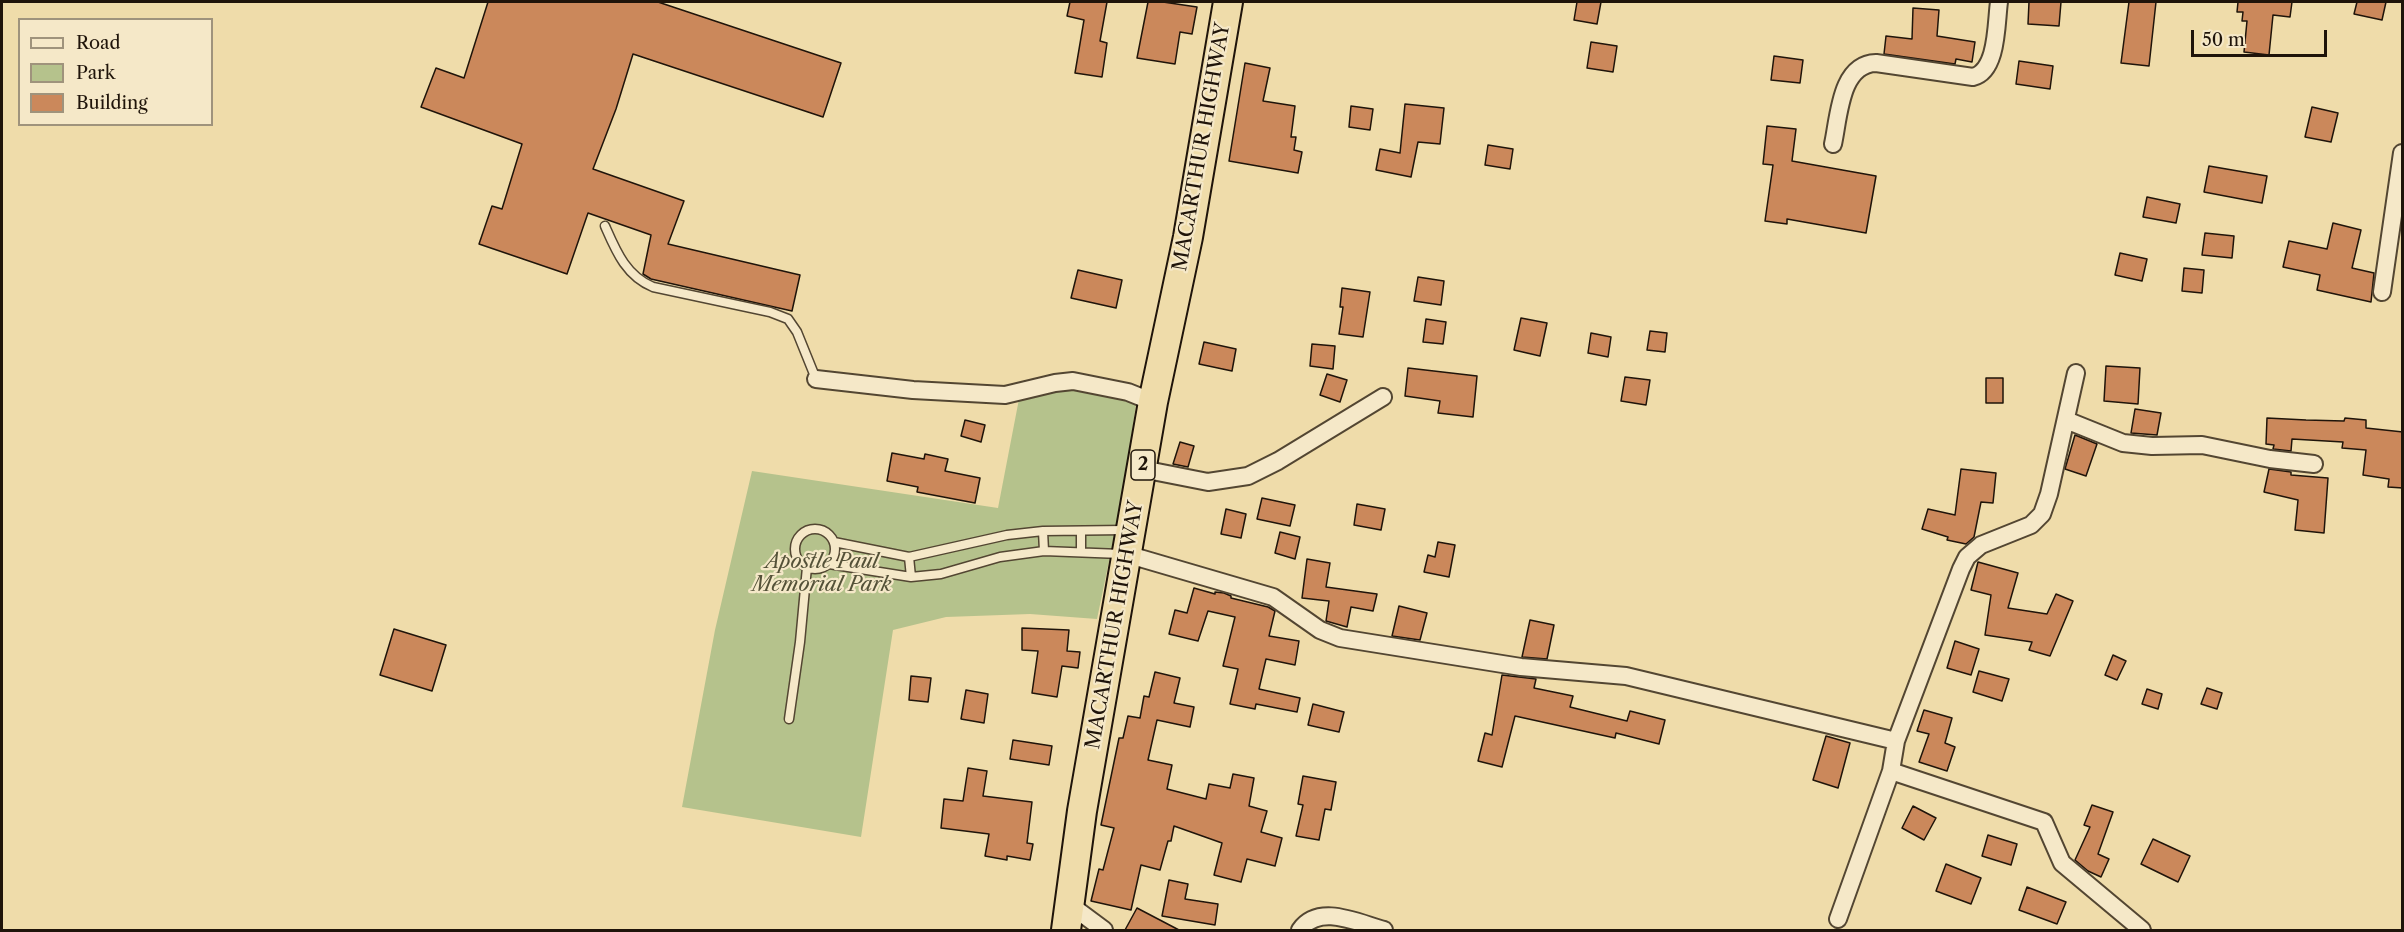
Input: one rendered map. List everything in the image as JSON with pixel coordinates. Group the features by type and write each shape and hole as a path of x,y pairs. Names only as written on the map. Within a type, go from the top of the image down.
{"highway":[{"name":"MACARTHUR HIGHWAY","path":"1067,917 1082,811 1152,402 1188,237 1228,2"}],"street":[{"path":"1833,144 1848,80 1856,69 1863,65 1876,63 1973,76 1984,71 1988,66 1994,46 1999,2"},
{"path":"2382,292 2403,153"},
{"path":"1838,919 1891,771 1896,741 1961,569 1967,557 1981,545 2031,525 2042,514 2046,506 2076,373"},
{"path":"816,380 913,390 1005,395 1073,381 1128,392 1152,402"},
{"path":"1142,469 1208,482 1248,476 1278,461 1383,397"},
{"path":"2066,420 2123,443 2152,446 2202,445 2270,459 2314,464"},
{"path":"1129,542 1273,597 1320,630 1340,638 1521,667 1626,676 1896,741"},
{"path":"1891,771 2044,822 2062,863 2142,930"},
{"path":"1300,930 1309,920 1325,916 1337,917 1383,930"},
{"path":"1067,917 1104,930"}],"lane":[{"path":"605,226 624,264 642,282 653,287 770,312 788,319 797,332 816,380"},
{"path":"834,542 834,557 829,564 822,568 807,567 800,563 795,548 801,534 816,529 824,531 834,542 909,557 1006,536 1043,531 1081,531 1129,542"},
{"path":"1043,531 1044,551"},
{"path":"1081,531 1081,552"},
{"path":"829,564 910,577 941,574 1000,557 1044,551 1081,552 1129,542"},
{"path":"909,557 910,577"},
{"path":"789,719 800,642 807,567"}],"green space":[{"name":"Apostle Paul Memorial Park","path":"1070,386 1137,398 1122,499 1097,619 1030,614 946,617 893,630 861,837 682,807 715,630 752,471 998,508 1019,399"}],"building":[{"path":"488,2 658,2 841,63 823,117 633,54 616,109 593,169 684,201 668,244 800,275 792,311 651,279 643,274 651,235 588,213 567,274 479,244 492,206 502,209 522,144 421,107 436,68 464,78"},
{"path":"1070,2 1107,2 1100,41 1107,43 1102,77 1075,73 1084,20 1067,16"},
{"path":"1148,2 1197,7 1192,34 1180,32 1175,64 1137,58"},
{"path":"1577,2 1601,2 1597,24 1574,20"},
{"path":"2029,2 2061,2 2059,26 2028,24"},
{"path":"2129,2 2156,2 2149,66 2121,63"},
{"path":"2238,2 2292,2 2290,17 2273,15 2269,55 2244,52 2247,21 2242,21 2243,12 2237,12"},
{"path":"2357,2 2386,2 2382,20 2354,14"},
{"path":"1913,8 1939,10 1937,36 1975,42 1972,62 1956,59 1955,64 1884,54 1886,36 1912,39"},
{"path":"1591,42 1617,46 1613,72 1587,68"},
{"path":"1774,56 1803,60 1800,83 1771,80"},
{"path":"2019,61 2053,66 2050,89 2016,84"},
{"path":"1245,63 1270,68 1263,101 1295,106 1291,137 1296,137 1294,150 1302,152 1298,173 1229,161"},
{"path":"1405,104 1444,108 1440,144 1418,142 1411,177 1376,170 1380,149 1400,153"},
{"path":"1351,106 1373,109 1370,130 1349,127"},
{"path":"2312,107 2338,113 2331,142 2305,137"},
{"path":"1767,126 1796,129 1792,161 1876,176 1866,233 1787,219 1787,224 1765,221 1773,165 1763,164"},
{"path":"1488,145 1513,149 1510,169 1485,165"},
{"path":"2209,166 2267,176 2262,203 2204,192"},
{"path":"2147,197 2180,204 2176,223 2143,217"},
{"path":"2333,223 2361,230 2352,268 2374,273 2371,302 2317,290 2320,275 2283,267 2289,241 2327,249"},
{"path":"2205,233 2234,236 2232,258 2202,255"},
{"path":"2120,253 2147,259 2142,281 2115,275"},
{"path":"2184,268 2204,270 2202,293 2182,291"},
{"path":"1078,270 1122,280 1116,308 1071,298"},
{"path":"1418,277 1444,281 1441,305 1414,301"},
{"path":"1342,288 1370,292 1363,337 1339,334 1343,307 1340,307"},
{"path":"1521,318 1547,323 1540,356 1514,350"},
{"path":"1426,319 1446,322 1443,344 1423,342"},
{"path":"1650,331 1667,333 1665,352 1647,350"},
{"path":"1591,333 1611,337 1608,357 1588,353"},
{"path":"1204,342 1236,349 1232,371 1199,364"},
{"path":"1312,344 1335,346 1333,369 1310,366"},
{"path":"2106,366 2140,368 2138,404 2104,401"},
{"path":"1408,368 1477,376 1473,417 1438,413 1440,401 1405,396"},
{"path":"1327,374 1347,380 1340,402 1320,395"},
{"path":"1625,377 1650,380 1646,405 1621,401"},
{"path":"1986,378 2003,378 2003,403 1986,403"},
{"path":"2135,409 2161,413 2157,435 2131,433"},
{"path":"2267,418 2366,420 2366,428 2403,432 2403,488 2388,487 2389,479 2363,475 2366,450 2342,448 2343,442 2292,439 2291,451 2273,449 2274,445 2266,444"},
{"path":"965,420 985,425 981,442 961,436"},
{"path":"2075,435 2097,444 2086,476 2065,469"},
{"path":"1180,442 1194,446 1188,467 1173,464"},
{"path":"892,453 924,459 925,454 948,459 945,471 980,478 975,503 917,492 918,487 887,481"},
{"path":"1961,469 1996,473 1993,503 1981,502 1974,537 1966,544 1947,540 1948,537 1922,529 1928,509 1955,515"},
{"path":"2269,469 2291,472 2291,475 2328,478 2324,533 2295,530 2298,500 2264,492"},
{"path":"1262,498 1295,505 1290,526 1257,519"},
{"path":"1357,504 1385,509 1381,530 1354,525"},
{"path":"1226,509 1246,514 1241,538 1221,534"},
{"path":"1280,532 1300,537 1295,559 1275,553"},
{"path":"1438,542 1455,545 1449,577 1424,572 1428,555 1435,557"},
{"path":"1307,559 1330,563 1326,587 1377,594 1373,611 1351,607 1347,627 1326,621 1329,601 1302,598"},
{"path":"1978,562 2018,573 2008,608 2047,614 2056,594 2073,601 2050,656 2029,650 2032,642 1985,635 1991,595 1971,590"},
{"path":"1194,588 1215,594 1215,592 1224,593 1231,598 1268,607 1275,611 1269,636 1299,641 1295,665 1266,659 1259,689 1300,698 1297,712 1256,704 1255,709 1230,704 1238,669 1223,666 1235,617 1208,611 1198,641 1169,634 1175,610 1187,613"},
{"path":"1399,606 1427,613 1420,640 1392,636"},
{"path":"1530,620 1554,625 1547,659 1522,657"},
{"path":"1022,628 1069,630 1067,651 1080,652 1078,668 1062,666 1057,697 1032,693 1038,651 1022,650"},
{"path":"394,629 446,645 432,691 380,675"},
{"path":"1955,641 1979,649 1971,675 1947,668"},
{"path":"2113,655 2126,661 2117,680 2105,675"},
{"path":"1979,671 2009,679 2002,701 1973,692"},
{"path":"1155,672 1180,678 1174,703 1194,707 1190,727 1157,720 1148,760 1172,765 1167,789 1206,799 1209,784 1230,788 1233,774 1254,778 1249,806 1267,811 1261,832 1282,838 1275,866 1247,859 1241,882 1214,875 1222,843 1174,826 1160,870 1141,865 1131,910 1091,901 1099,869 1103,870 1114,828 1101,825 1119,738 1123,738 1128,716 1140,718 1144,696 1149,697"},
{"path":"1502,675 1536,679 1534,688 1573,696 1570,707 1627,721 1630,711 1665,720 1659,744 1616,733 1615,738 1515,716 1502,767 1478,761 1485,733 1492,735"},
{"path":"911,676 931,678 928,702 909,700"},
{"path":"2207,688 2222,693 2217,709 2201,704"},
{"path":"2147,689 2162,694 2158,709 2142,704"},
{"path":"966,690 988,694 984,723 961,719"},
{"path":"1313,704 1344,712 1339,732 1308,725"},
{"path":"1924,710 1952,718 1945,743 1955,747 1947,771 1919,762 1929,734 1917,731"},
{"path":"1826,736 1850,743 1838,788 1813,780"},
{"path":"1013,740 1052,746 1049,765 1010,759"},
{"path":"968,768 987,771 983,796 1032,802 1027,843 1033,844 1030,860 1007,856 1007,860 985,856 989,834 941,828 944,799 963,801"},
{"path":"1303,776 1336,782 1331,810 1325,809 1319,840 1296,836 1303,805 1298,804"},
{"path":"2092,805 2113,812 2098,854 2109,859 2101,877 2088,871 2075,860 2090,827 2084,825"},
{"path":"1913,806 1936,818 1924,840 1902,828"},
{"path":"1988,835 2017,844 2011,865 1982,856"},
{"path":"2153,839 2190,856 2178,882 2141,864"},
{"path":"1946,864 1981,878 1971,904 1936,891"},
{"path":"1169,880 1188,884 1185,899 1218,904 1215,925 1162,916"},
{"path":"2027,887 2066,902 2057,924 2019,910"},
{"path":"1137,908 1179,930 1125,930"}]}
